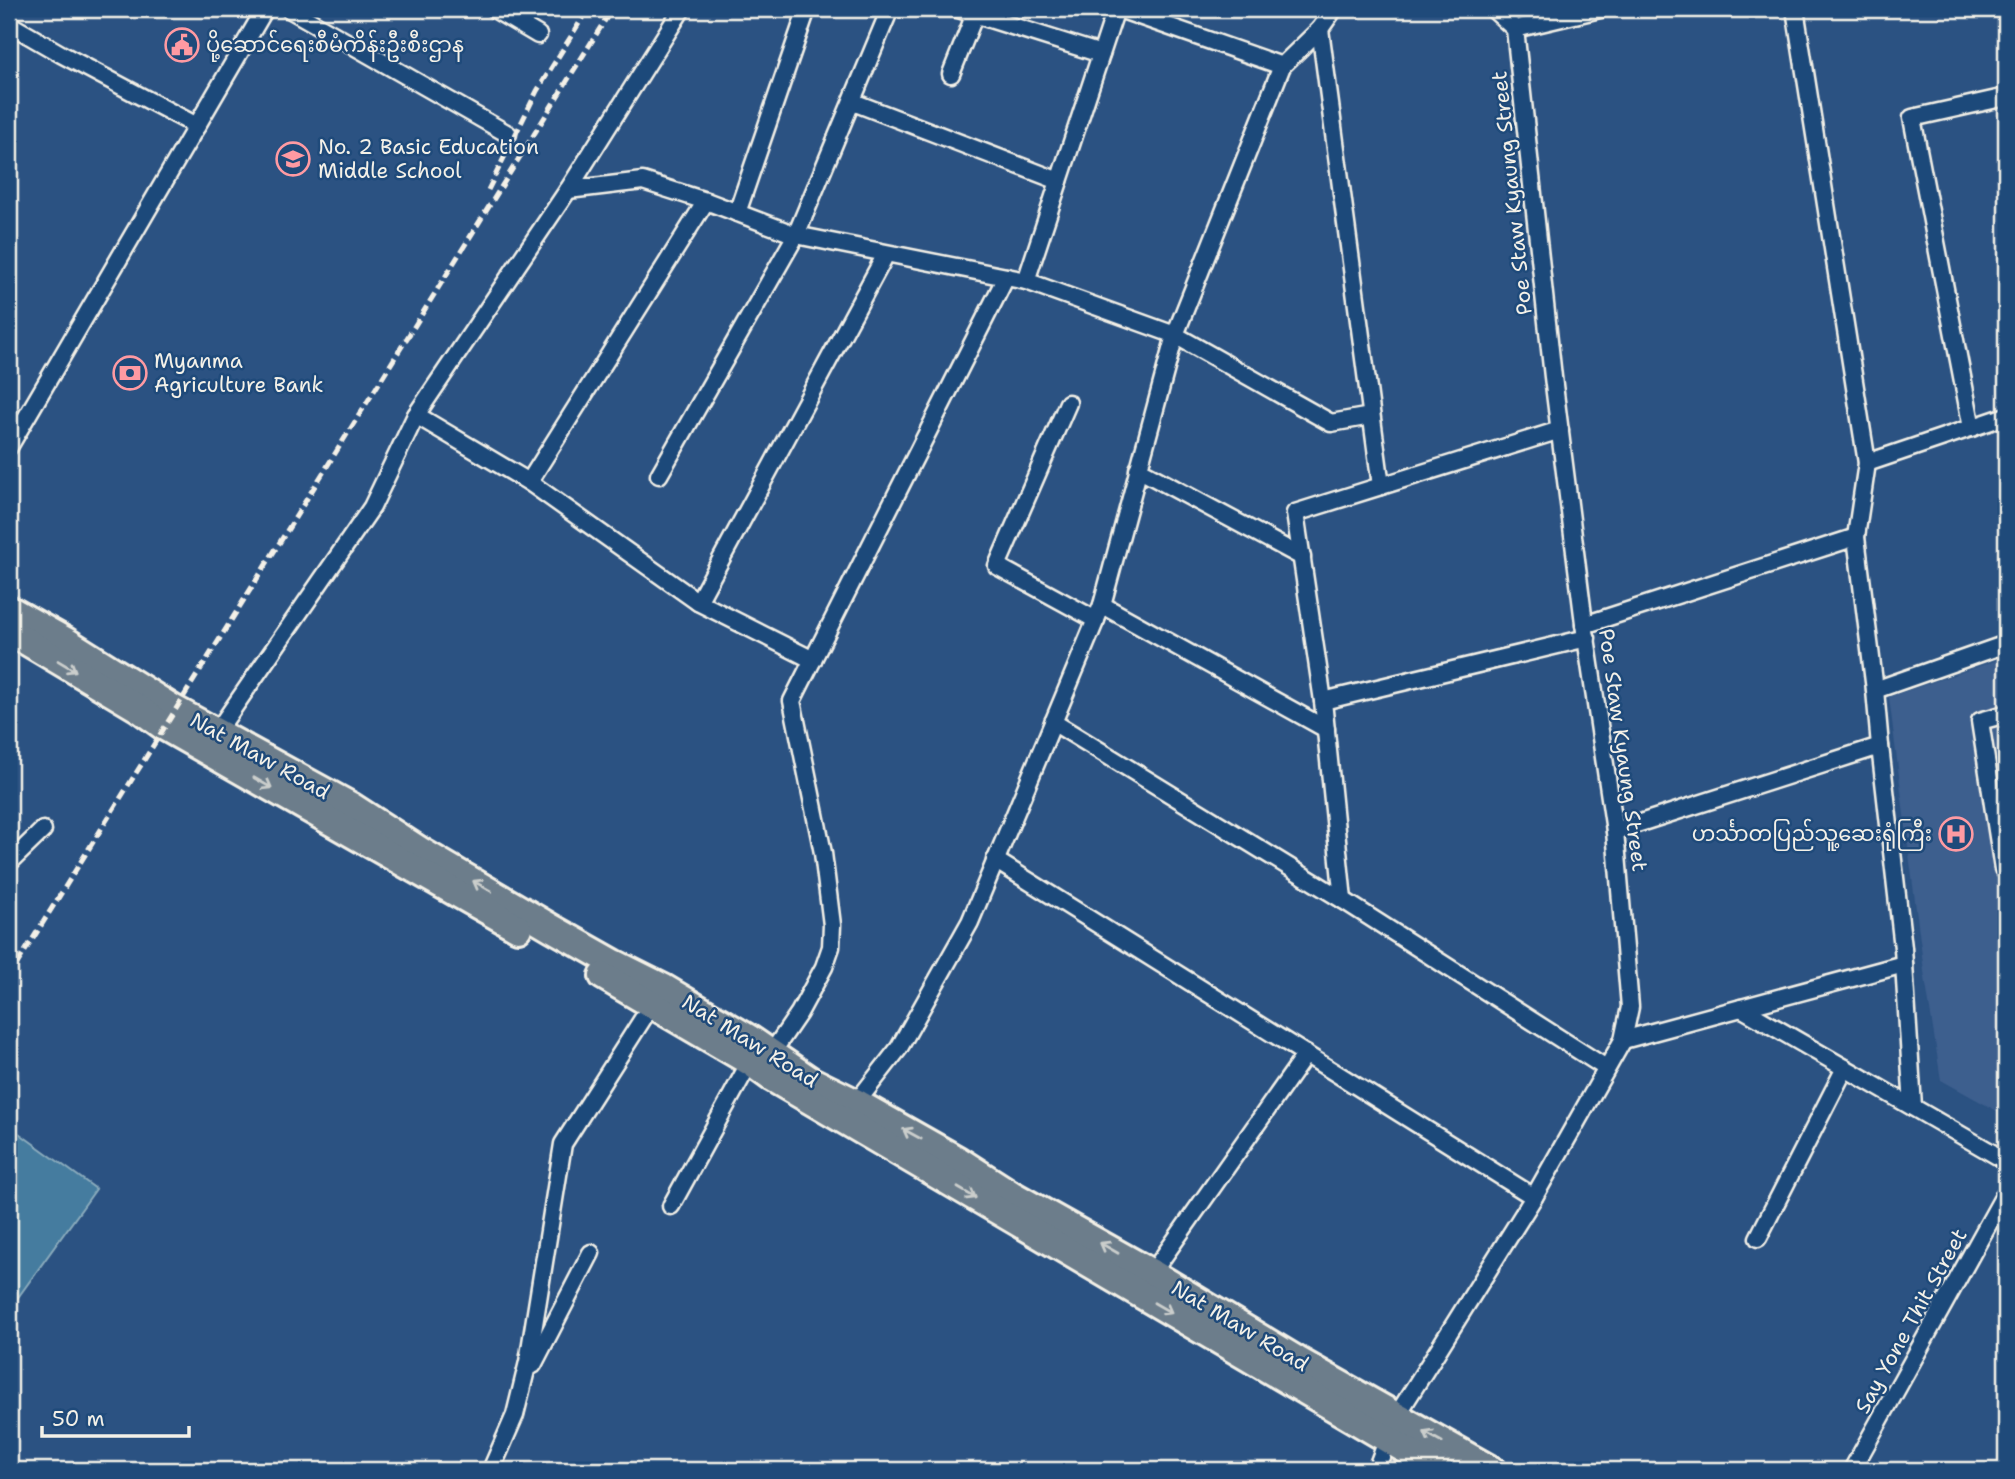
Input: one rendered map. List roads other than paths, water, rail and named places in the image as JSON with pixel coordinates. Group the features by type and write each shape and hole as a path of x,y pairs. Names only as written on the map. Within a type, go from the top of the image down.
{"main road":[{"name":"Nat Maw Road","path":"9,609 66,641 174,709 351,806 419,850 614,963 658,996"},
{"name":"Nat Maw Road","path":"9,631 138,708 163,726 658,996 760,1058 810,1080 852,1113 1392,1428 1492,1470"},
{"name":"Nat Maw Road","path":"852,1113 958,1160 1011,1194 1152,1273 1297,1360 1392,1428 1440,1470"}],"street":[{"path":"9,447 265,9"},
{"path":"289,9 508,134"},
{"path":"494,9 538,34"},
{"path":"216,733 372,507 416,415 568,190 682,9"},
{"path":"737,214 807,9"},
{"path":"659,475 796,235 890,9"},
{"path":"958,9 1101,54"},
{"path":"1026,281 1118,9 1282,66"},
{"path":"852,1113 900,1048 970,922 1099,612 1175,335 1282,66 1320,29 1334,9"},
{"path":"1493,9 1515,29 1600,9"},
{"path":"1795,9 1867,463 1856,537 1904,964 1913,1107"},
{"path":"951,74 975,14"},
{"path":"9,24 197,126"},
{"path":"1320,29 1381,486"},
{"name":"Poe Staw Kyaung Street","path":"1376,1470 1392,1428 1534,1197 1623,1040 1630,1007 1615,831 1553,377 1515,29"},
{"path":"1972,428 1912,118 2006,97"},
{"path":"853,102 1059,181"},
{"path":"568,190 643,181 706,201 796,235 1026,281 1175,335 1331,423 1371,416"},
{"path":"529,482 706,201"},
{"path":"698,601 886,254"},
{"path":"671,1206 760,1058 799,1013 824,968 831,947 832,925 823,853 792,701 1006,277"},
{"path":"1068,403 997,566 1099,612 1326,729"},
{"path":"416,415 529,482 698,601 813,660"},
{"path":"1867,463 2006,416"},
{"path":"1343,900 1323,701 1295,513 1560,430"},
{"path":"1138,469 1302,557"},
{"path":"1323,701 1586,631 1856,537"},
{"path":"1875,690 2006,644"},
{"path":"2003,869 1980,721 2006,714"},
{"path":"1052,722 1343,900 1606,1068"},
{"path":"1615,831 1880,746"},
{"path":"9,863 43,830"},
{"path":"995,860 1534,1197"},
{"path":"1623,1040 1904,964"},
{"path":"491,1470 515,1415 528,1362 563,1144 658,996"},
{"path":"1741,1008 2006,1161"},
{"path":"1152,1273 1306,1054"},
{"path":"1758,1238 1845,1068"},
{"name":"Say Yone Thit Street","path":"1852,1470 2006,1192"},
{"path":"522,1386 591,1254"}],"railway":[{"path":"488,190 537,91 588,9"},
{"path":"9,977 612,9"}],"place":[{"name":"ပို့ဆောင်ရေးစီမံကိန်းဦးစီးဌာန","path":"182,45"},
{"name":"No. 2 Basic Education Middle School","path":"293,159"},
{"name":"Myanma Agriculture Bank","path":"130,373"},
{"name":"ဟင်္သာတပြည်သူ့ဆေးရုံကြီး","path":"1956,834"}]}
